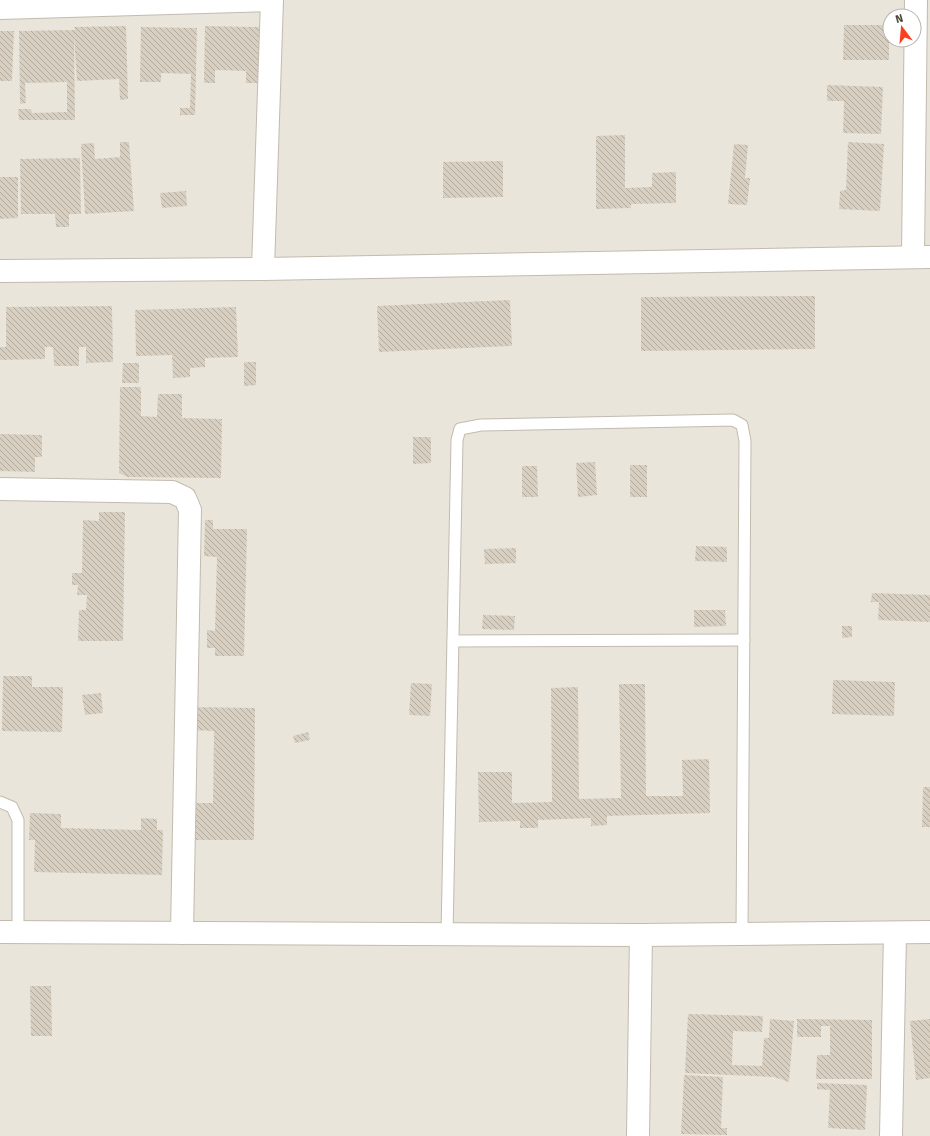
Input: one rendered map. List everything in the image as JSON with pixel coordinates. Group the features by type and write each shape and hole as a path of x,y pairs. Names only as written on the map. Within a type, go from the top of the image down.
{"street":[{"path":"0,8 272,0 263,269"},
{"path":"0,271 263,269 921,257 916,0"},
{"path":"0,490 172,492 185,498 190,510 182,933"},
{"path":"9,932 641,935 930,932"},
{"path":"891,1136 895,933"},
{"path":"638,1136 641,935"}],"lane":[{"path":"447,934 457,440 460,428 481,425 733,420 742,426 745,441 742,934"},
{"path":"453,641 744,640"},
{"path":"0,802 12,807 18,820 9,932"}],"shaded area":[{"path":"0,0 930,0 930,1136 0,1136"}],"building":[{"path":"844,25 882,25 882,48 889,48 889,60 843,60"},
{"path":"126,26 128,99 120,100 119,79 77,81 74,35 75,120 19,120 18,109 31,109 32,113 67,112 67,82 25,83 26,103 20,104 19,31 75,30 74,27"},
{"path":"205,26 262,27 262,83 246,83 246,71 215,70 215,83 204,83"},
{"path":"141,27 197,28 195,115 180,115 180,108 190,108 191,74 161,73 161,82 140,82"},
{"path":"0,31 14,31 12,81 0,81"},
{"path":"827,85 883,87 881,134 843,133 844,101 827,101"},
{"path":"625,135 625,188 652,187 652,173 676,172 676,203 631,204 631,208 596,209 596,136"},
{"path":"120,142 129,142 134,211 85,214 81,144 94,143 95,159 120,157"},
{"path":"848,142 884,144 880,211 839,209 840,191 846,190"},
{"path":"734,144 748,145 745,178 750,178 747,205 728,204"},
{"path":"80,158 81,214 69,214 69,227 56,227 55,214 21,214 20,159"},
{"path":"503,161 503,197 443,198 443,162"},
{"path":"0,177 18,177 18,218 0,219"},
{"path":"186,191 187,206 162,208 160,193"},
{"path":"815,296 815,349 641,351 641,297"},
{"path":"510,300 512,346 379,352 377,306"},
{"path":"112,306 113,362 86,363 86,347 79,347 79,366 54,366 53,347 45,347 45,359 0,360 0,347 6,347 6,307"},
{"path":"236,307 238,357 205,358 205,367 190,368 190,377 173,378 172,355 136,356 135,310"},
{"path":"244,362 256,362 256,385 244,386"},
{"path":"123,363 139,363 139,383 122,383"},
{"path":"120,387 141,387 141,416 157,417 158,394 182,394 182,418 222,419 221,478 127,477 119,473"},
{"path":"0,434 42,435 42,457 35,457 35,472 0,471"},
{"path":"413,437 431,437 431,463 413,464"},
{"path":"595,462 597,495 578,497 576,463"},
{"path":"630,465 647,465 647,497 630,497"},
{"path":"522,466 537,466 538,497 522,497"},
{"path":"99,512 125,512 123,641 78,641 79,610 86,610 87,595 77,595 78,585 72,585 72,573 82,573 83,520 99,521"},
{"path":"205,520 213,520 213,529 247,529 244,656 215,656 215,648 207,648 207,630 215,631 217,557 204,556"},
{"path":"696,546 727,547 727,562 695,561"},
{"path":"516,548 516,563 485,564 484,549"},
{"path":"872,593 930,595 930,622 878,620 879,602 871,602"},
{"path":"694,610 725,610 726,626 694,627"},
{"path":"483,615 515,616 514,630 482,629"},
{"path":"842,626 852,626 852,637 842,638"},
{"path":"3,676 32,676 32,687 63,687 62,732 2,731"},
{"path":"833,680 895,682 894,716 832,714"},
{"path":"411,683 432,684 430,716 409,715"},
{"path":"619,684 645,684 646,796 683,796 682,760 709,759 710,813 607,816 607,825 591,826 591,818 538,820 538,828 520,828 520,821 479,822 478,772 512,772 512,803 552,802 551,688 578,687 579,799 621,798"},
{"path":"101,693 103,713 85,715 82,695"},
{"path":"190,707 255,708 254,840 186,840 186,803 213,803 214,731 190,730"},
{"path":"308,732 310,740 295,743 293,736"},
{"path":"923,787 930,787 930,827 922,827"},
{"path":"30,813 61,814 61,828 141,830 141,818 157,819 157,830 163,830 162,875 34,872 35,840 29,840"},
{"path":"30,986 51,986 52,1036 31,1036"},
{"path":"688,1014 763,1016 762,1032 733,1031 732,1065 762,1066 764,1038 769,1038 770,1019 794,1021 789,1082 774,1077 685,1073"},
{"path":"797,1019 872,1020 872,1079 816,1079 817,1055 830,1055 830,1026 821,1026 821,1037 797,1037"},
{"path":"930,1019 930,1078 916,1080 910,1021"},
{"path":"684,1075 723,1077 721,1128 727,1128 727,1135 681,1134"},
{"path":"817,1083 867,1085 865,1130 828,1128 830,1090 817,1089"}]}
